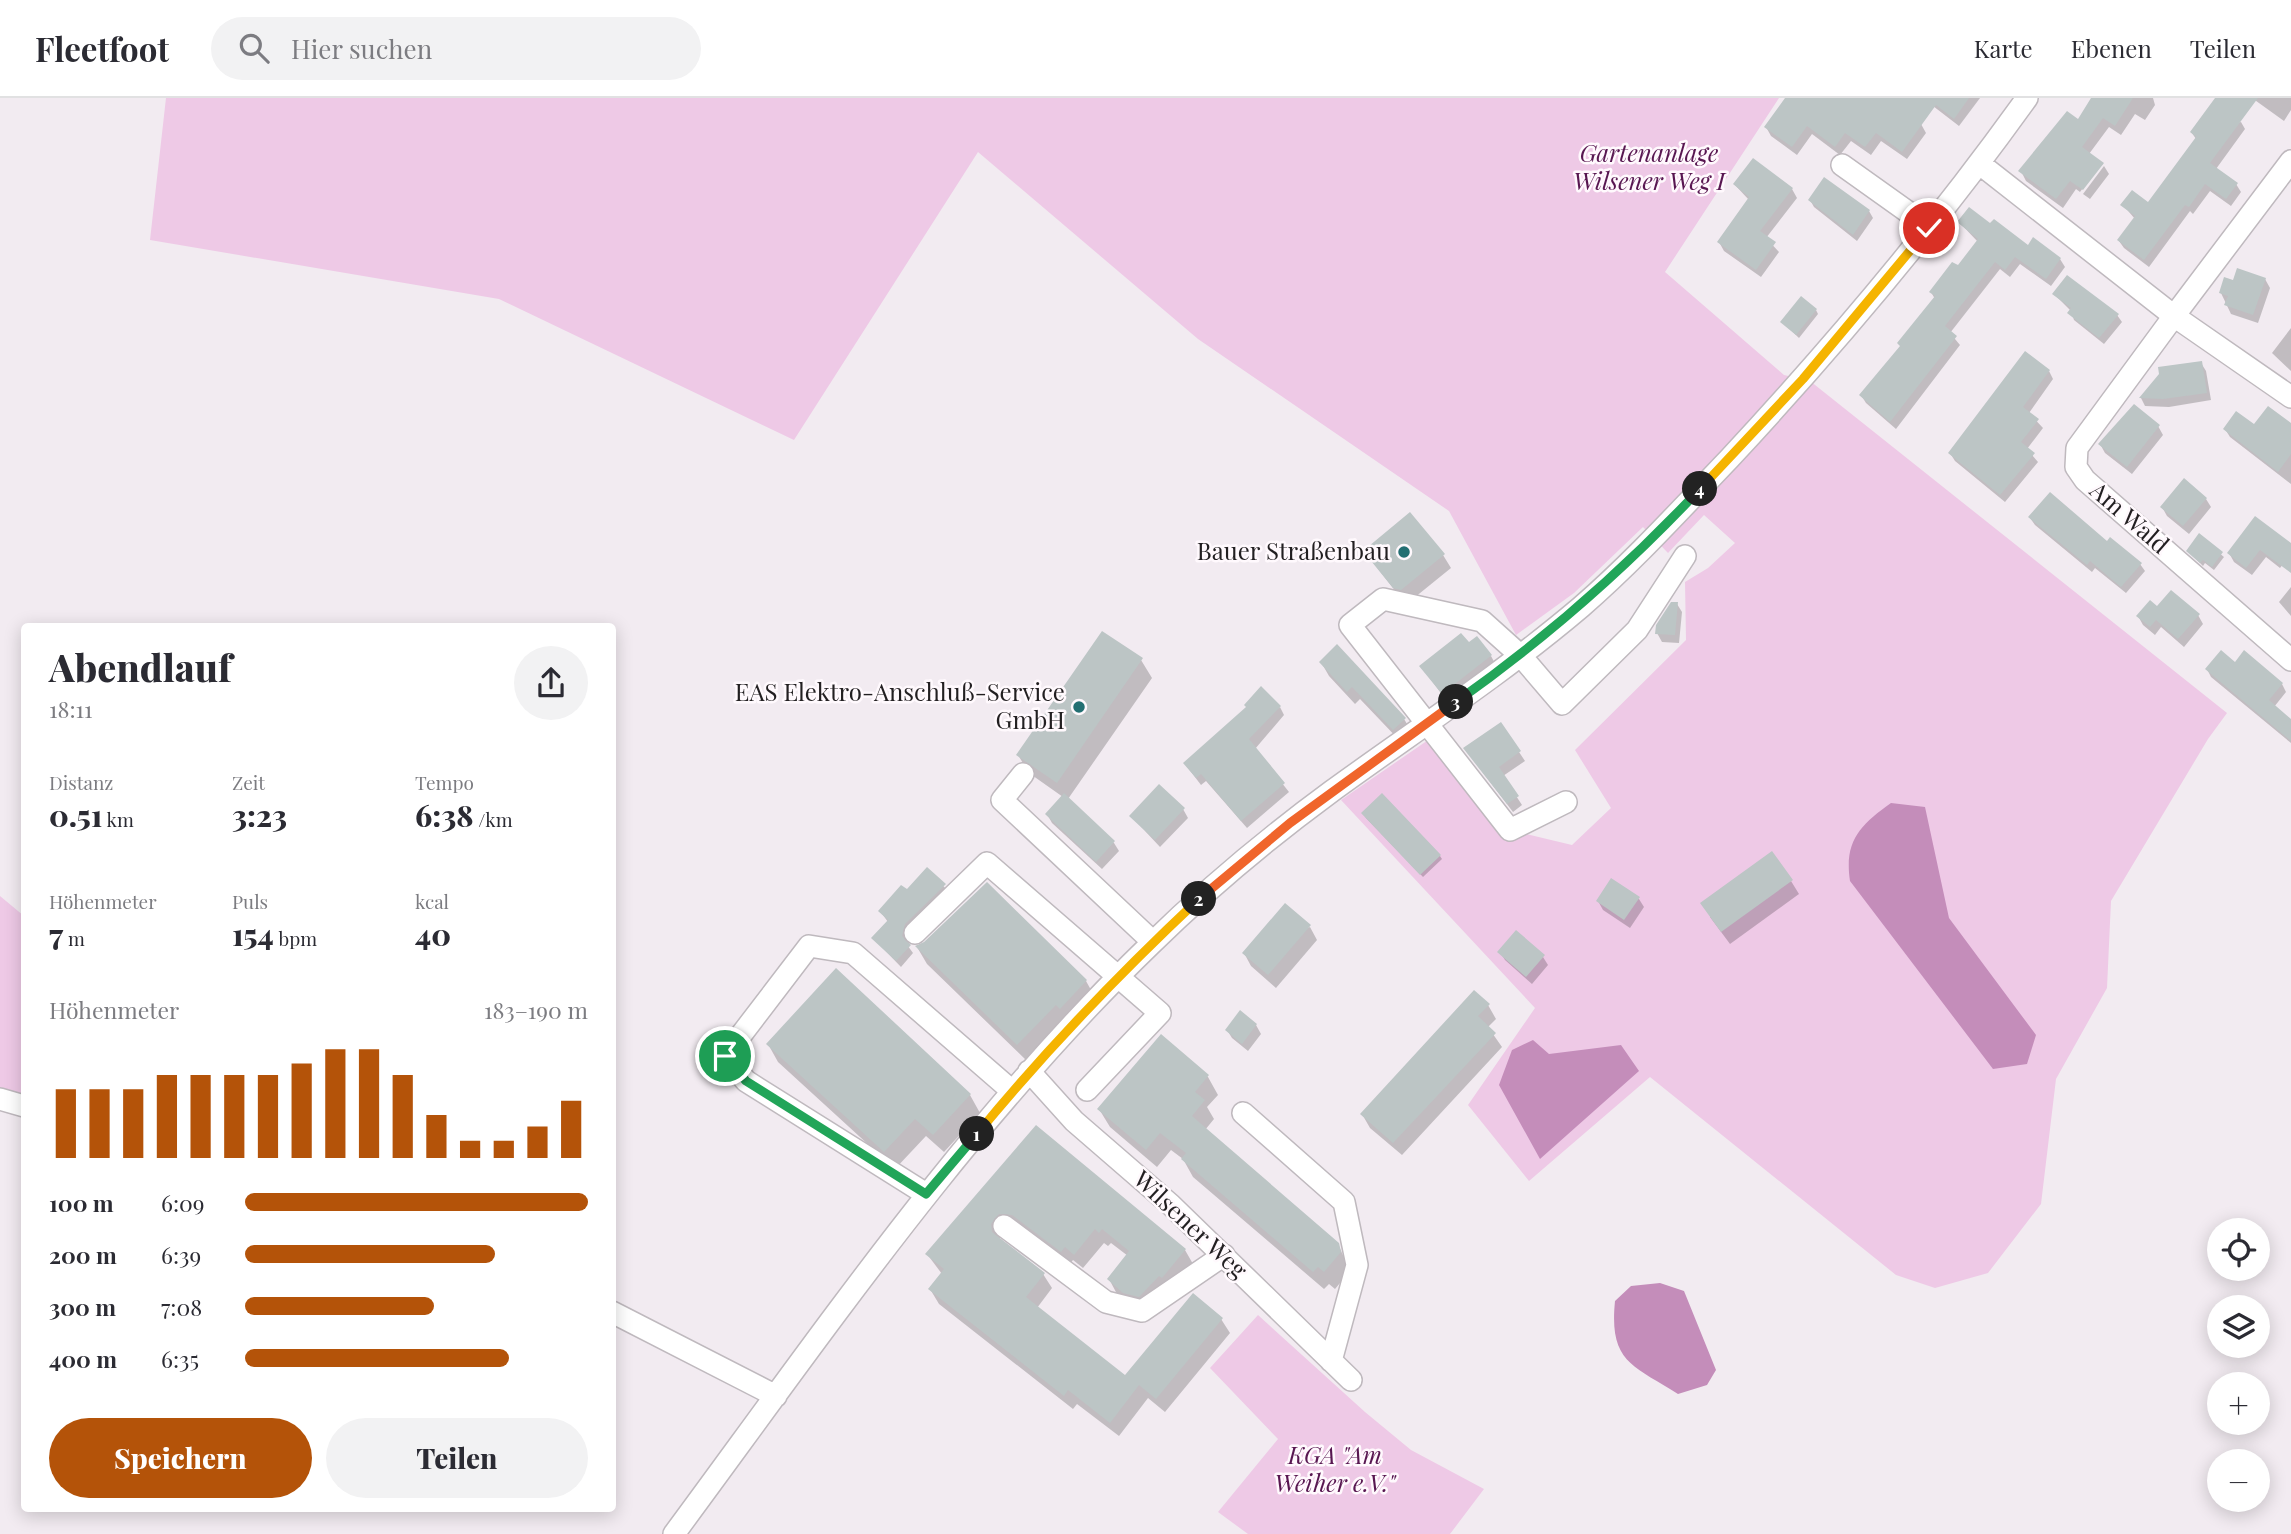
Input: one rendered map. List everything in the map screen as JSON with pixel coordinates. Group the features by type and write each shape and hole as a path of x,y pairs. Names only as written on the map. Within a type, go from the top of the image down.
{"street":[{"path":"674,1534 926,1194 1029,1071 1118,976 1222,878 1290,823 1521,656 1654,539 1803,379 1929,228 1980,164 2027,98"},
{"name":"Am Wald","path":"2291,161 2077,448 2076,467 2085,480 2291,660"},
{"path":"1980,164 2174,316 2291,397"},
{"path":"1842,165 1929,228"},
{"path":"1566,802 1510,830 1350,625 1383,599 1482,621 1521,656 1562,704 1637,630 1685,556"},
{"path":"1023,774 1002,800 1153,942"},
{"path":"915,933 987,863 1160,1013 1087,1090"},
{"path":"926,1194 746,1081 725,1056 809,946 853,953 1012,1091"},
{"name":"Wilsener Weg","path":"1029,1071 1073,1121 1224,1255 1351,1380"},
{"path":"0,1099 21,1105"},
{"path":"1243,1113 1344,1202 1357,1265 1331,1361"},
{"path":"1004,1226 1107,1302 1142,1311 1224,1255"},
{"path":"616,1314 776,1396"}],"green space":[{"name":"Gartenanlage Wilsener Weg I","path":"166,98 1779,98 1665,272 1784,375 1810,381 2227,713 2208,739 2111,901 2107,988 2056,1079 2041,1204 1988,1273 1935,1288 1896,1275 1650,1077 1529,1181 1468,1105 1535,1008 1341,800 1434,736 1510,830 1572,845 1611,808 1575,750 1686,640 1685,582 1708,568 1735,543 1704,515 1668,553 1643,527 1574,593 1516,635 1449,511 1198,339 978,152 794,440 499,299 150,240"},
{"path":"0,896 21,914 21,1105 0,1099"},
{"name":"KGA \"Am Weiher e.V.\"","path":"1258,1315 1411,1450 1484,1489 1450,1534 1248,1534 1218,1512 1278,1439 1210,1368"}],"shaded area":[{"path":"1891,803 1925,807 1949,918 2036,1035 2027,1064 1993,1069 1850,881 1850,855 1857,835"},
{"path":"1533,1040 1549,1054 1621,1045 1639,1071 1540,1159 1499,1085 1512,1050"},
{"path":"1660,1283 1684,1291 1716,1370 1707,1385 1678,1394 1627,1360 1616,1337 1615,1301 1631,1286"}],"building":[{"path":"1785,98 1969,98 1954,119 1936,105 1902,152 1876,133 1865,147 1845,133 1835,147 1807,126 1792,147 1764,127"},
{"path":"2091,98 2133,98 2115,126 2103,118 2082,147 2104,163 2083,190 2070,181 2056,199 2018,171 2067,111 2078,119"},
{"path":"2215,98 2258,98 2210,163 2238,183 2226,199 2205,184 2189,207 2185,205 2144,260 2117,240 2135,216 2120,205 2132,190 2148,202 2196,137 2190,132"},
{"path":"1753,158 1793,188 1760,231 1776,242 1756,270 1717,242 1749,197 1733,184"},
{"path":"1824,177 1870,210 1853,235 1808,200"},
{"path":"1969,207 1990,223 1994,219 2028,245 2033,237 2061,258 2046,279 2015,257 2005,270 1995,262 1945,326 1957,336 1890,422 1859,395 1900,346 1897,343 1935,296 1929,292 1952,262 1958,265 1978,239 1957,222"},
{"path":"2237,268 2266,278 2253,315 2224,305 2228,296 2219,293 2224,277 2233,280"},
{"path":"2067,275 2119,314 2099,338 2067,313 2071,308 2052,294"},
{"path":"1801,296 1817,309 1796,335 1780,322"},
{"path":"2025,351 2050,370 2023,407 2039,419 2021,442 2035,453 2000,495 1948,453"},
{"path":"2202,361 2207,393 2163,399 2139,398 2159,374 2158,367"},
{"path":"2134,404 2160,425 2127,467 2098,444"},
{"path":"2268,406 2291,423 2291,454 2278,472 2223,429 2236,411 2254,424"},
{"path":"2184,478 2207,498 2183,526 2160,507"},
{"path":"2050,492 2107,541 2110,537 2142,563 2121,587 2090,561 2087,565 2028,517"},
{"name":"Bauer Straßenbau","path":"1410,512 1445,554 1401,590 1393,588 1363,551"},
{"path":"2255,516 2291,543 2291,573 2260,550 2246,568 2227,553"},
{"path":"2199,533 2223,552 2212,567 2203,560 2200,563 2186,551"},
{"path":"2171,590 2200,614 2178,639 2156,620 2150,627 2136,616 2150,600 2157,606"},
{"path":"1671,602 1678,602 1675,635 1655,634 1656,625"},
{"name":"EAS Elektro-Anschluß-Service GmbH","path":"1102,631 1143,658 1057,783 1016,755"},
{"path":"1461,633 1469,642 1477,636 1492,655 1442,694 1419,666"},
{"path":"1337,644 1406,718 1393,730 1352,687 1347,692 1319,662"},
{"path":"2221,650 2235,662 2244,650 2283,683 2269,700 2291,719 2291,741 2205,669"},
{"path":"1261,686 1281,706 1249,739 1285,783 1241,821 1201,774 1196,778 1183,763 1246,707 1244,705"},
{"path":"1501,722 1521,751 1499,767 1519,796 1507,804 1463,748"},
{"path":"1159,784 1185,808 1155,840 1129,816"},
{"path":"1064,793 1115,841 1096,862 1045,814"},
{"path":"1382,793 1441,855 1420,875 1361,813"},
{"path":"1772,851 1793,880 1721,932 1700,903"},
{"path":"927,867 946,884 905,924 902,936 911,945 896,961 871,938 888,920 878,911 901,885 907,889"},
{"path":"1611,878 1640,897 1624,920 1596,901"},
{"path":"987,882 1087,980 1060,1009 1056,1005 1017,1045 915,946 924,942"},
{"path":"1285,903 1311,925 1268,975 1242,953"},
{"path":"1516,930 1545,955 1526,977 1497,952"},
{"path":"836,968 971,1094 933,1135 915,1119 884,1152 766,1044"},
{"path":"1474,990 1490,1004 1478,1016 1496,1033 1393,1143 1360,1114"},
{"path":"1240,1010 1257,1024 1242,1044 1225,1030"},
{"path":"1161,1034 1209,1075 1195,1092 1205,1100 1192,1116 1339,1243 1341,1252 1324,1272 1318,1267 1313,1272 1181,1159 1186,1153 1160,1133 1146,1150 1097,1109"},
{"path":"1036,1125 1186,1249 1162,1278 1159,1276 1139,1297 1123,1293 1107,1279 1129,1251 1102,1229 1099,1233 1095,1229 1074,1255 1065,1247 1061,1252 1012,1215 999,1214 991,1224 992,1232 1045,1273 1026,1297 1125,1375 1193,1293 1223,1318 1156,1399 1139,1385 1110,1423 1068,1390 1064,1396 928,1289 944,1269 925,1254"}],"place":[{"name":"Bauer Straßenbau","path":"1404,552"},
{"name":"EAS Elektro-Anschluß-Service GmbH","path":"1079,707"}],"route":[{"path":"725,1056 746,1081 926,1194 1029,1071 1118,976 1222,878 1331,792 1521,656 1585,603 1654,539 1803,379 1929,228"}]}
